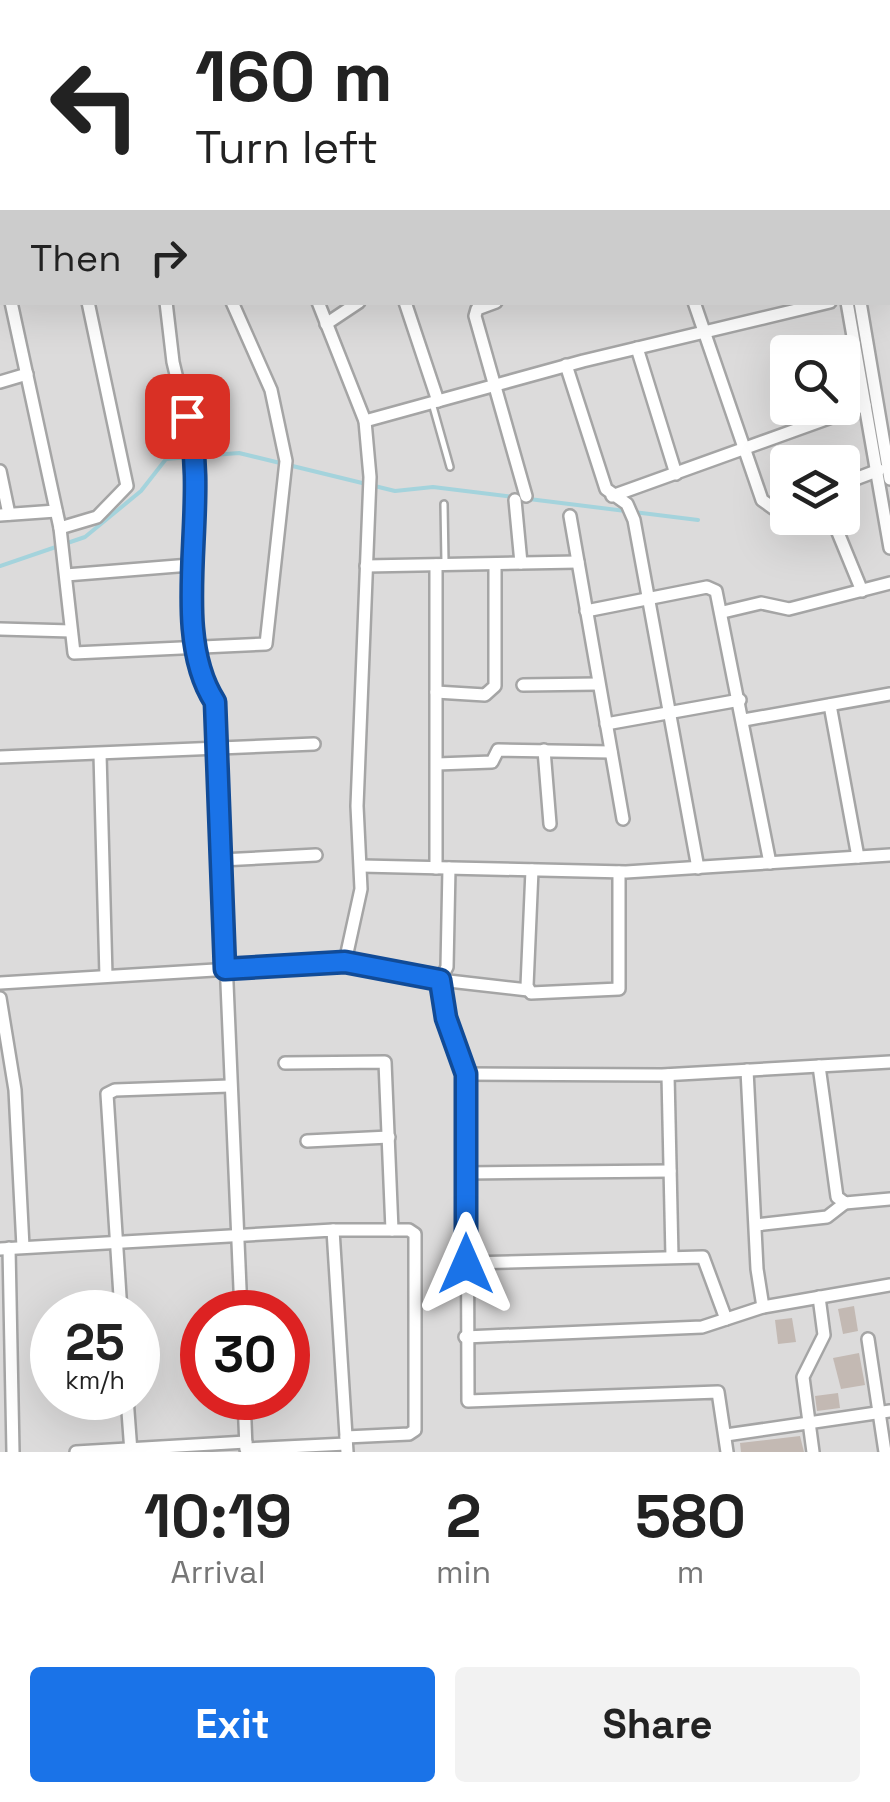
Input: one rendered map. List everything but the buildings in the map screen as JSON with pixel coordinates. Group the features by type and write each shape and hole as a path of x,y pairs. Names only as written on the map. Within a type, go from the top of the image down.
{"street":[{"path":"13,305 60,530 74,653 266,644 288,478 270,390 233,305"},
{"path":"60,530 97,517 127,486 89,305"},
{"path":"166,305 173,362 198,466 190,565 202,682 215,702 240,1290"},
{"path":"319,305 365,421 370,477 357,806 361,898 345,962"},
{"path":"326,324 354,305"},
{"path":"407,305 434,402"},
{"path":"490,305 475,312 521,498 521,564"},
{"path":"695,305 762,500 770,506"},
{"path":"365,421 566,366 818,305"},
{"path":"848,305 864,404 886,465"},
{"path":"860,305 886,465 890,548"},
{"path":"637,348 676,474"},
{"path":"566,366 612,496 628,504 634,520 698,868"},
{"path":"0,382 27,374"},
{"path":"612,496 864,404"},
{"path":"860,476 886,465"},
{"path":"0,471 4,515 56,510"},
{"path":"570,516 623,819"},
{"path":"839,535 862,591"},
{"path":"366,566 578,562"},
{"path":"436,692 484,695 495,686 495,564"},
{"path":"66,576 190,565"},
{"path":"441,565 436,764 447,967 440,980 446,1018 466,1074 465,1390 473,1403 714,1392 721,1396 727,1452"},
{"path":"723,612 761,603 789,609 890,582"},
{"path":"586,612 707,587 716,591 770,863"},
{"path":"0,629 71,630"},
{"path":"523,685 598,684"},
{"path":"744,720 890,694"},
{"path":"606,724 740,700"},
{"path":"830,705 858,857"},
{"path":"0,757 314,744"},
{"path":"436,764 492,762 498,750 611,752"},
{"path":"544,750 550,824"},
{"path":"100,754 106,976"},
{"path":"360,866 619,872 890,854"},
{"path":"221,860 316,855"},
{"path":"528,990 532,870"},
{"path":"0,983 345,962 440,980 528,990 620,989 619,872"},
{"path":"0,998 15,1090 24,1246"},
{"path":"285,1063 385,1062 392,1230"},
{"path":"466,1074 668,1075 890,1062"},
{"path":"819,1066 836,1193 845,1203"},
{"path":"747,1070 763,1306"},
{"path":"668,1075 672,1256"},
{"path":"119,1290 106,1094 115,1090 229,1086"},
{"path":"307,1141 389,1137"},
{"path":"466,1173 670,1171"},
{"path":"756,1225 827,1217 845,1203 890,1199"},
{"path":"332,1230 346,1444"},
{"path":"13,1452 6,1384 4,1249 332,1230 414,1234 415,1430 346,1444 76,1452"},
{"path":"466,1264 672,1256 707,1260 726,1319"},
{"path":"465,1337 702,1327 763,1306 890,1285"},
{"path":"813,1452 803,1378 824,1335 819,1297"},
{"path":"868,1339 885,1412 885,1452"},
{"path":"726,1435 885,1412"},
{"path":"129,1420 131,1450"},
{"path":"245,1420 246,1448"}],"lane":[{"path":"434,402 450,467"},
{"path":"441,565 444,504"}],"shaded area":[{"path":"0,305 890,305 890,1452 0,1452"}],"waterway":[{"path":"200,456 239,453 395,491 433,487 515,497"},
{"path":"0,566 85,537 141,491 166,459 190,457"},
{"path":"529,499 698,520"}],"route":[{"path":"187,416 198,466 190,565 198,649 203,686 215,702 225,969 345,962 430,974 440,980 446,1018 466,1074 466,1264"}]}
